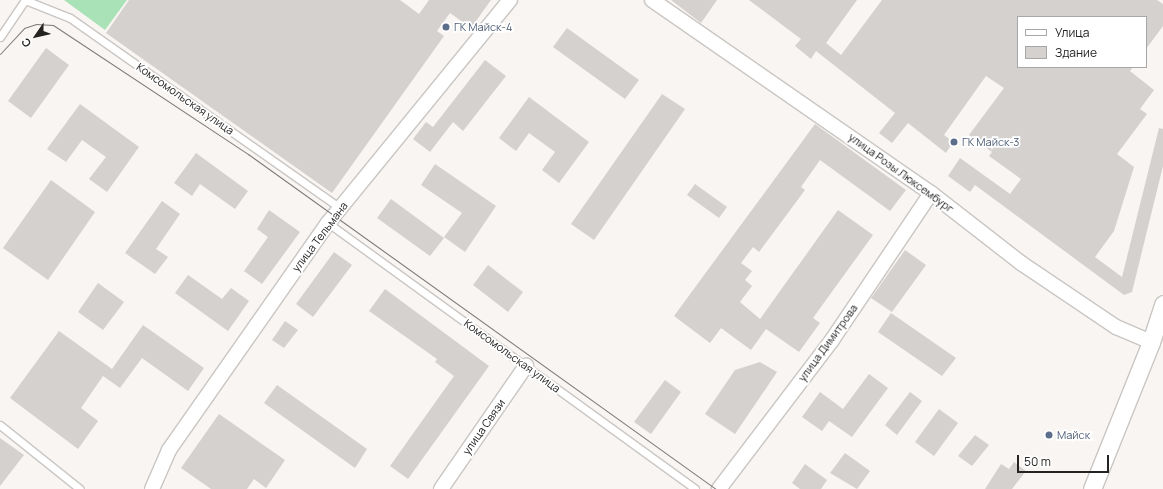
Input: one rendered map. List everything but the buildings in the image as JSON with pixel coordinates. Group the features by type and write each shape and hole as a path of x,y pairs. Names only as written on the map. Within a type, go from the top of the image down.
{"street":[{"name":"улица Тельмана","path":"152,488 169,450 328,223 510,0"},
{"name":"улица Розы Люксембург","path":"652,0 931,193 1021,263 1116,327 1151,342"},
{"name":"улица Димитрова","path":"719,489 832,340 931,193"},
{"path":"1092,489 1151,342 1163,304"},
{"name":"улица Связи","path":"441,489 526,366"}],"lane":[{"path":"0,37 25,0"},
{"name":"Комсомольская улица","path":"25,0 70,18 340,208"},
{"name":"Комсомольская улица","path":"328,223 695,489"},
{"path":"0,425 80,489"}],"green space":[{"path":"64,0 127,0 105,30"}],"tram line":[{"path":"0,54 24,28 36,24 53,25 248,154 716,489"}],"place":[{"name":"ГК Майск-4","path":"446,27"},
{"name":"ГК Майск-3","path":"954,142"},
{"name":"Майск","path":"1049,435"}]}
